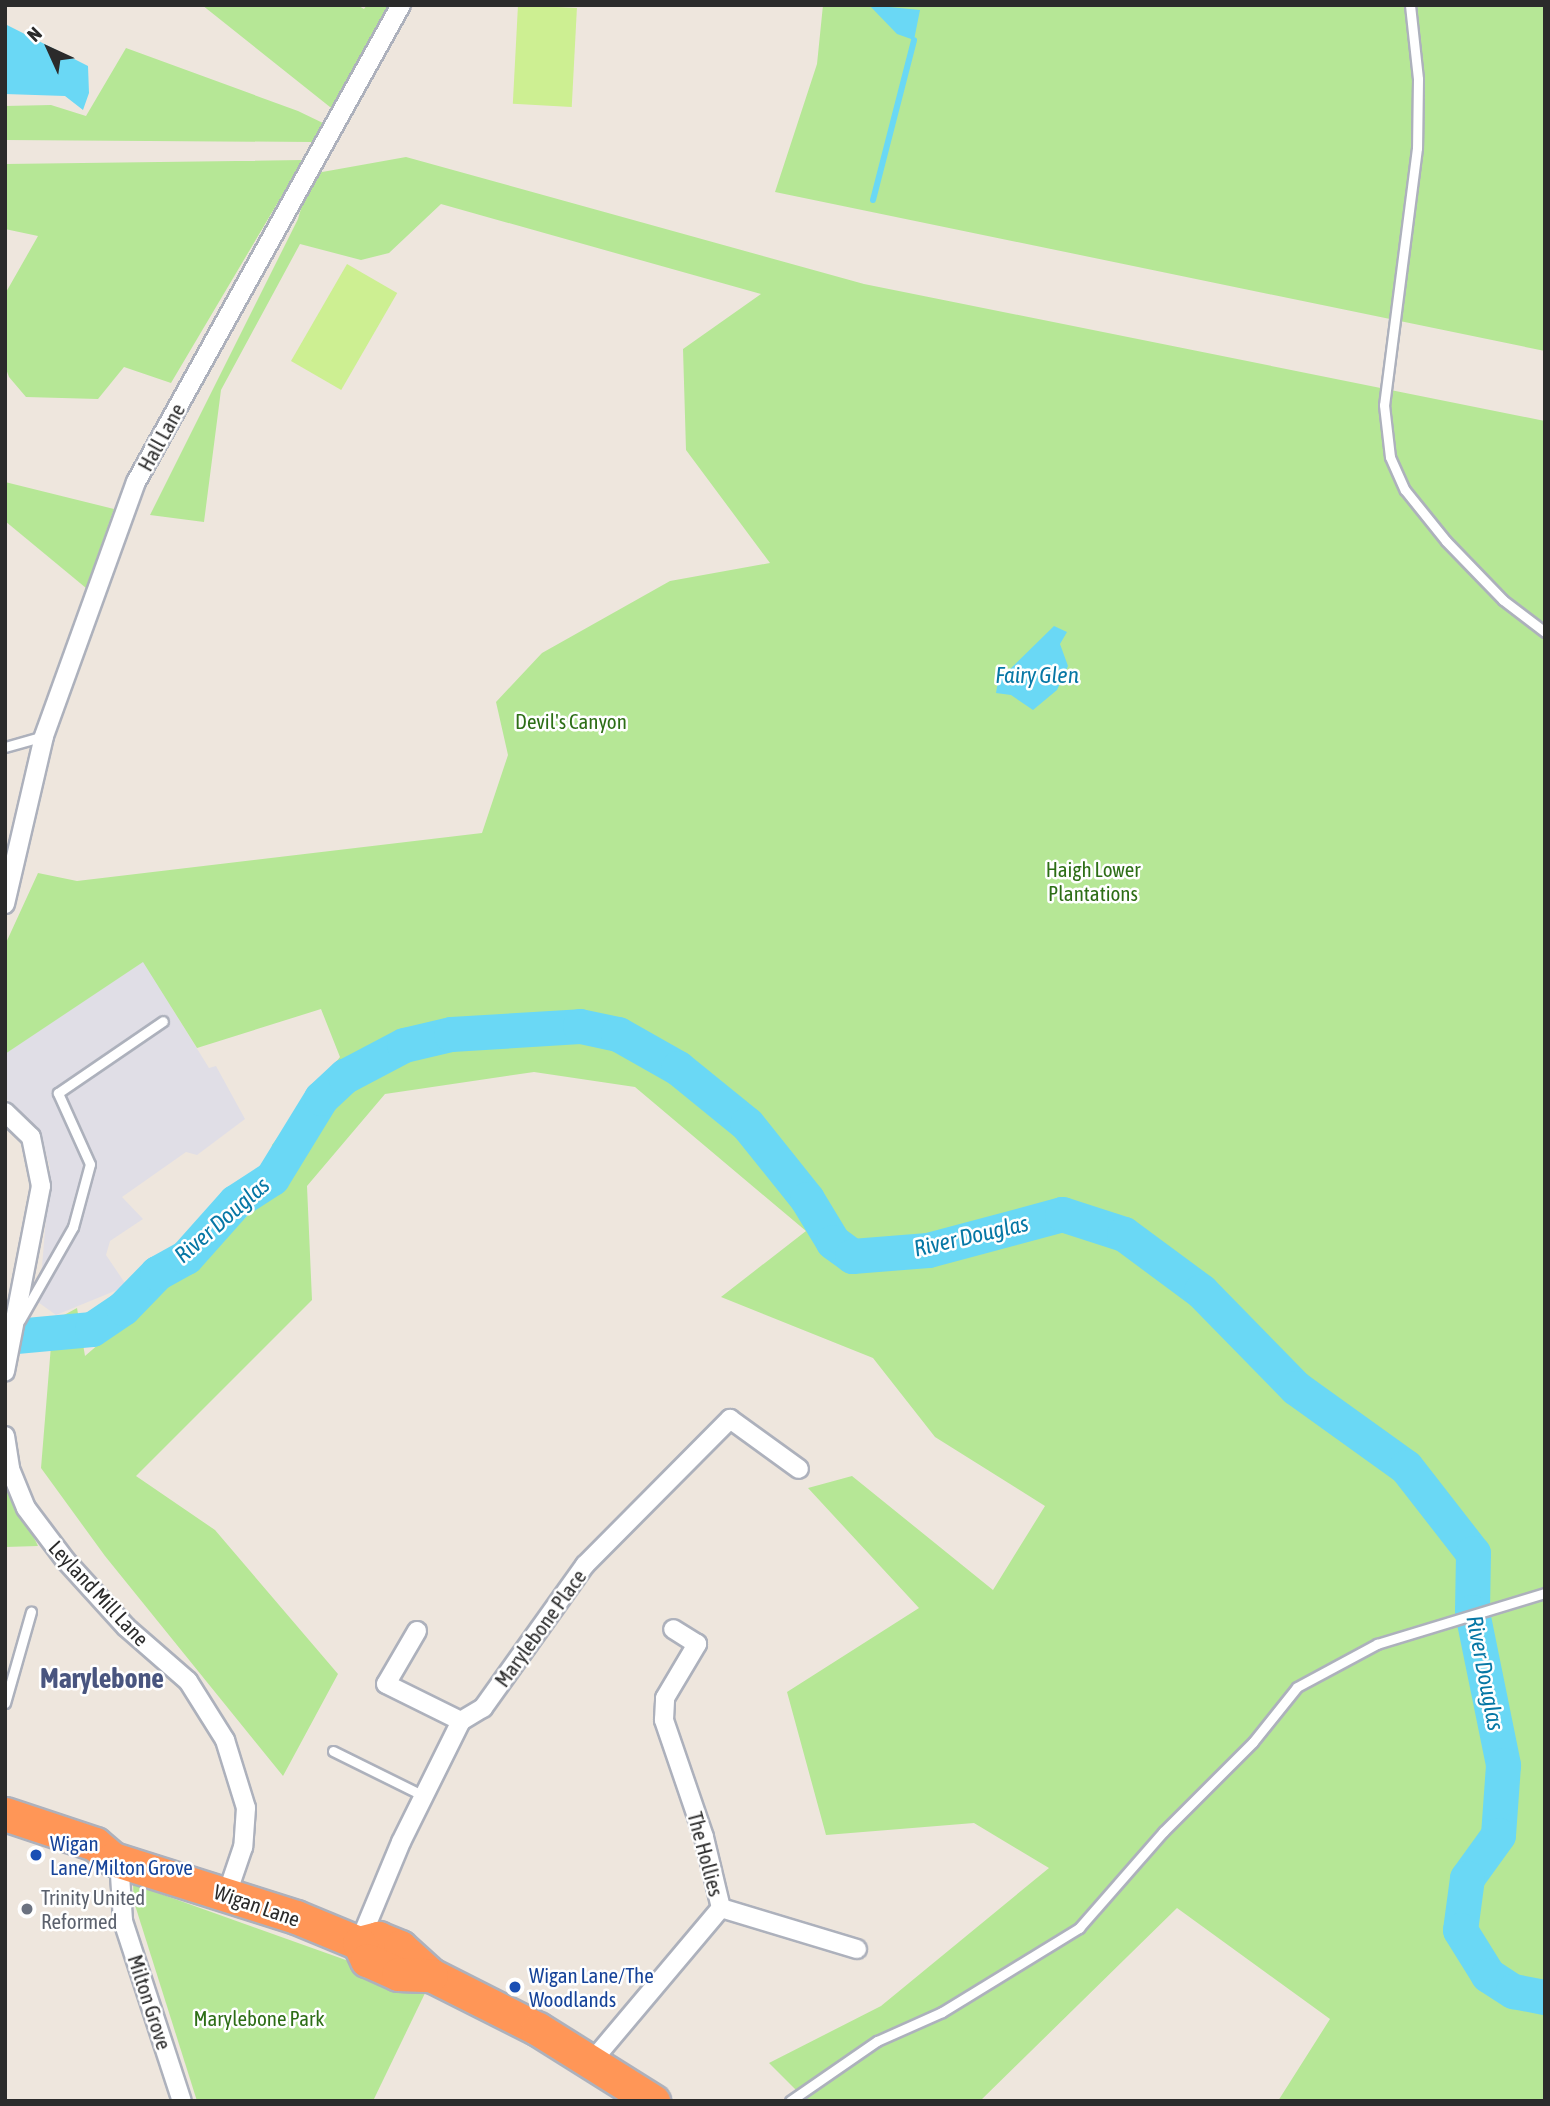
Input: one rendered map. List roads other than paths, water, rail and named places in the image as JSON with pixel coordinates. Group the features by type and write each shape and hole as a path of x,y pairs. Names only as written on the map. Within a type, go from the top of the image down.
{"highway":[{"name":"Wigan Lane","path":"5,1814 95,1844 116,1859 227,1894 359,1942 367,1960 398,1974 431,1975 593,2060 653,2101"},
{"name":"Wigan Lane","path":"5,1835 89,1862 116,1859"}],"street":[{"name":"Hall Lane","path":"5,904 44,736 136,482 401,5"},
{"path":"5,1112 31,1138 41,1186 5,1372"},
{"name":"Marylebone Place","path":"359,1942 424,1796 461,1721 483,1708 585,1565 730,1419 799,1469"},
{"name":"Leyland Mill Lane","path":"5,1436 10,1469 26,1508 66,1561 126,1627 187,1681 225,1740 246,1808 243,1847 227,1894"},
{"name":"The Hollies","path":"593,2060 720,1908 704,1837 664,1720 665,1698 697,1644 673,1629"},
{"path":"417,1631 386,1684 461,1721"},
{"name":"Milton Grove","path":"116,1859 123,1921 183,2101"},
{"path":"720,1908 858,1949"}],"lane":[{"path":"1410,5 1418,79 1417,148 1384,405 1390,457 1405,490 1503,600 1545,632"},
{"path":"5,747 44,736"},
{"path":"15,1327 42,1287 72,1227 90,1164 58,1093 163,1021"},
{"path":"790,2101 877,2042 943,2012 1079,1928 1163,1832 1253,1742 1297,1687 1377,1644 1545,1593"},
{"path":"5,1703 31,1612"},
{"path":"332,1751 424,1796"}],"water":[{"path":"869,5 920,10 914,40 897,34"},
{"path":"5,24 88,66 89,93 83,110 65,96 5,94"},
{"name":"Fairy Glen","path":"1054,626 1067,632 1060,644 1068,666 1057,690 1033,710 1011,695 996,693 998,681"}],"waterway":[{"path":"873,200 914,40"},
{"name":"River Douglas","path":"5,1337 92,1329 123,1308 157,1273 186,1257 235,1202 272,1178 321,1098 345,1076 404,1045 451,1034 580,1026 618,1034 678,1068 747,1124 807,1199 833,1242 852,1256 928,1250 1062,1214 1124,1234 1201,1291 1296,1388 1406,1467 1473,1553 1472,1612 1503,1765 1498,1835 1467,1878 1460,1930 1488,1975 1513,1991 1545,1997"}],"place":[{"name":"Wigan Lane/Milton Grove","path":"36,1855"},
{"name":"Trinity United Reformed","path":"27,1909"},
{"name":"Wigan Lane/The Woodlands","path":"515,1987"}],"district":[{"name":"Marylebone","path":"102,1678"}],"park label":[{"name":"Devil's Canyon","path":"571,721"},
{"name":"Haigh Lower Plantations","path":"1093,881"},
{"name":"Marylebone Park","path":"259,2018"}]}
